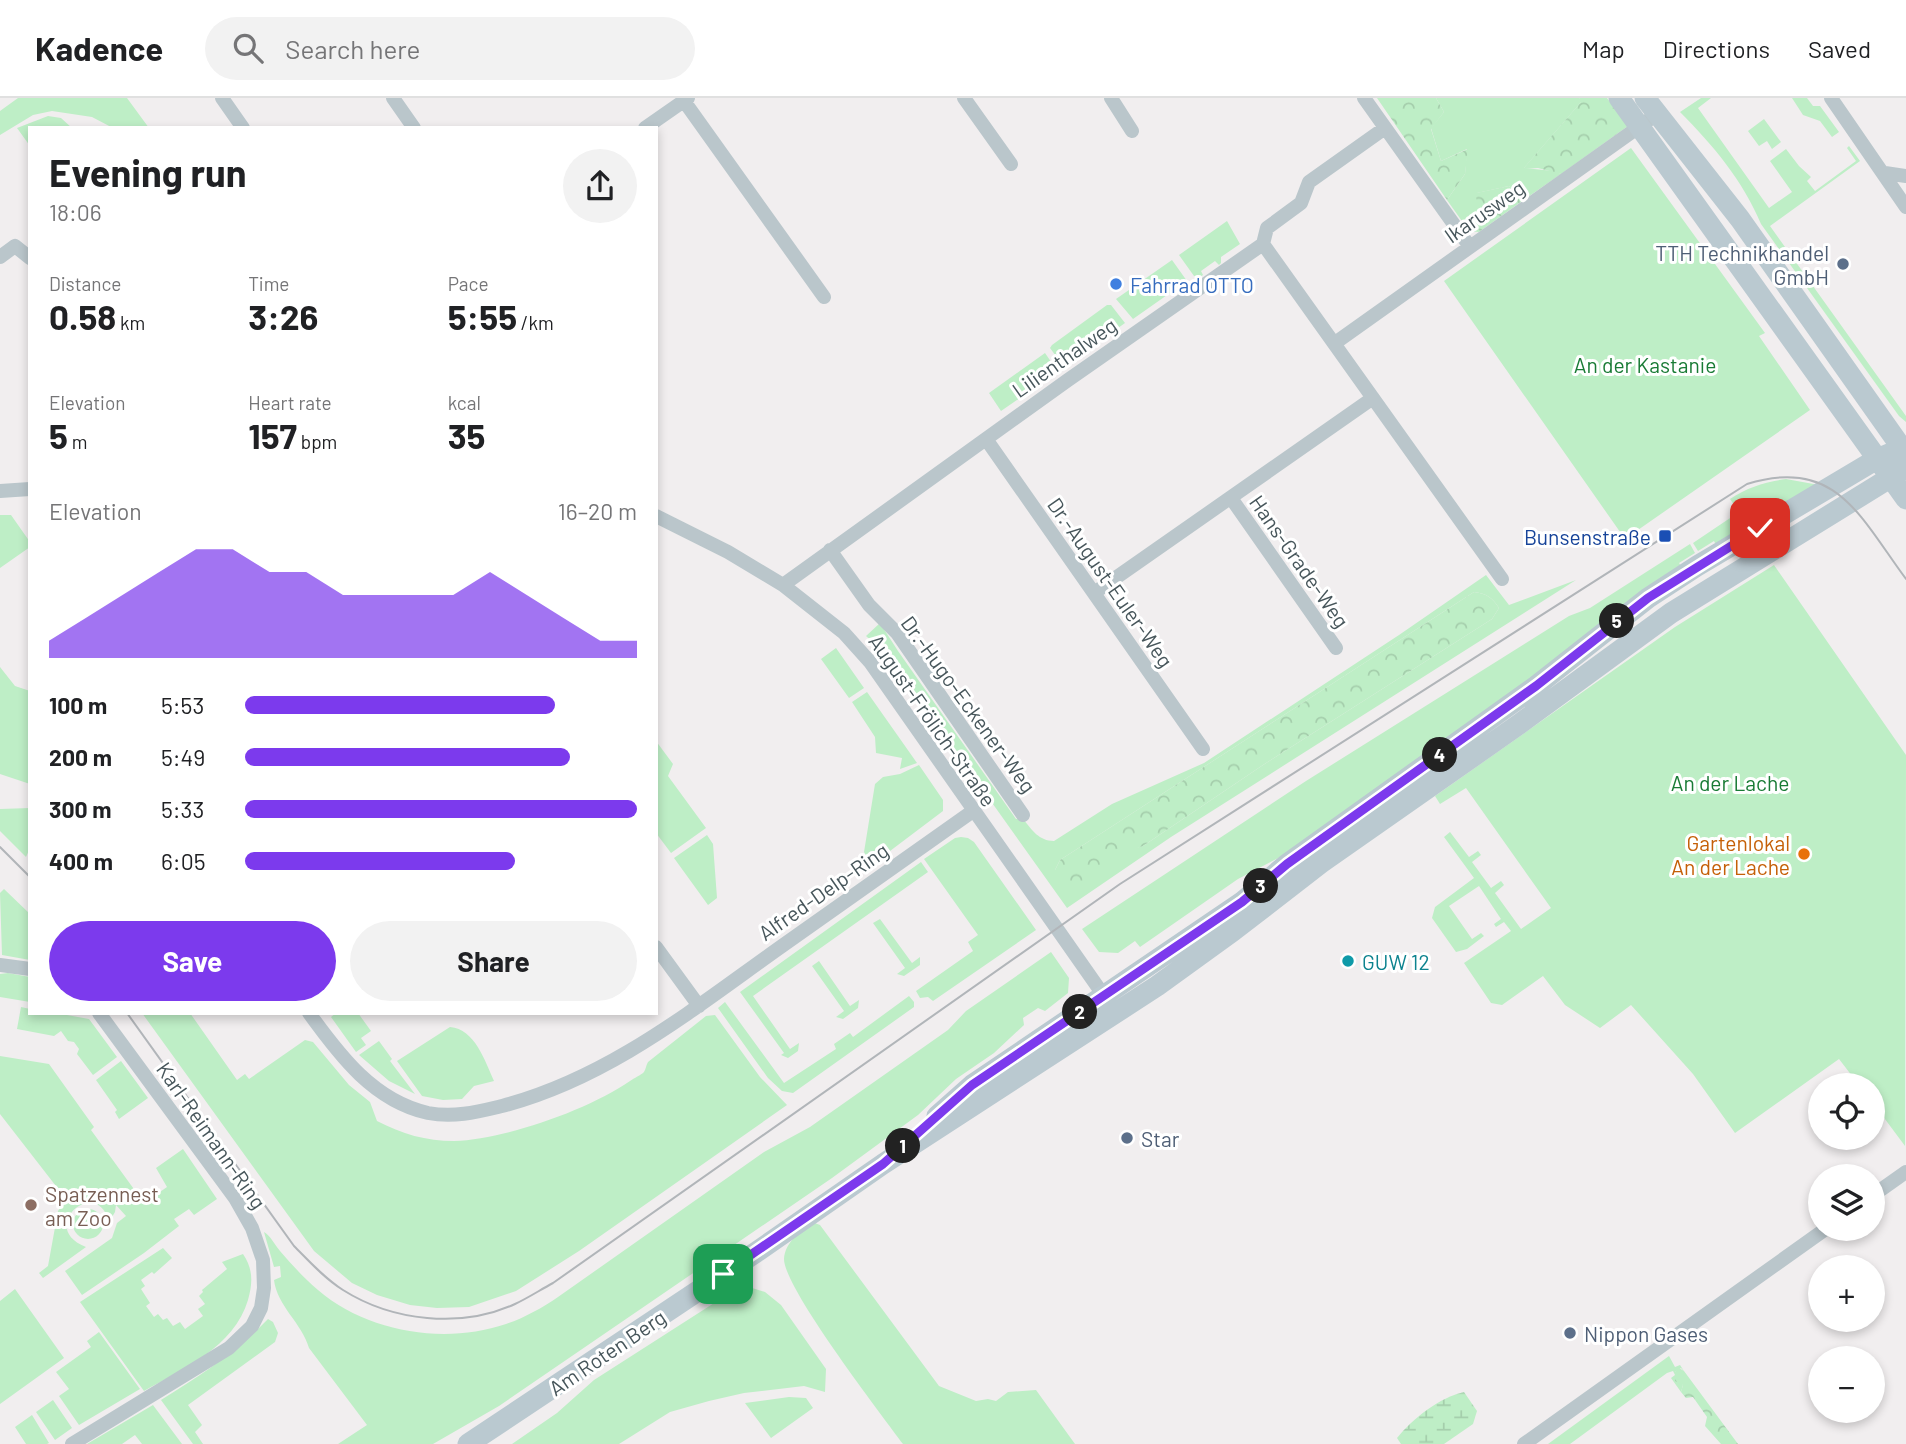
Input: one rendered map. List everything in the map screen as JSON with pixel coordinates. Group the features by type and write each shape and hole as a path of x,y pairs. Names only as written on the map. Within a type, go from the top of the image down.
{"main road":[{"path":"1619,98 1877,459"},
{"path":"1651,106 1770,260 1902,459 1906,499"},
{"name":"Am Roten Berg","path":"468,1444 755,1253 1110,1004 1287,864 1536,686 1648,598 1877,459 1902,459"},
{"name":"Am Roten Berg","path":"1110,1004 1233,932 1321,863 1518,725 1671,613 1902,459"}],"street":[{"path":"222,98 242,126"},
{"path":"393,98 413,126"},
{"path":"964,98 1011,164"},
{"path":"1111,98 1132,131"},
{"path":"1364,98 1470,247"},
{"path":"1831,98 1906,207"},
{"path":"648,126 686,99 824,298"},
{"name":"Ikarusweg","path":"1335,343 1640,127 1651,106"},
{"name":"Lilienthalweg","path":"783,585 1263,244 1267,228 1301,203 1309,183 1385,128"},
{"path":"1885,173 1906,176"},
{"path":"1263,244 1502,579"},
{"path":"0,257 15,246 28,256"},
{"name":"Hans-Grade-Weg","path":"1094,593 1373,398"},
{"name":"Dr.-August-Euler-Weg","path":"986,439 1203,749"},
{"path":"0,491 28,490"},
{"name":"Hans-Grade-Weg","path":"1231,498 1336,648"},
{"name":"August-Frölich-Straße","path":"658,517 728,552 783,585 844,633 870,662 1110,1004"},
{"name":"Dr.-Hugo-Eckener-Weg","path":"831,550 869,605 897,633 1023,815"},
{"name":"Alfred-Delp-Ring","path":"311,1015 346,1062 373,1087 415,1110 453,1115 469,1114 537,1097 580,1079 652,1039 973,811"},
{"path":"658,950 699,1006"},
{"path":"0,965 28,969"},
{"name":"Karl-Reimann-Ring","path":"72,1444 229,1348 252,1326 261,1308 264,1288 263,1260 252,1228 235,1198 100,1015"},
{"path":"1885,1187 1906,1172"},
{"path":"1524,1444 1809,1241"}],"green space":[{"path":"18,98 127,98 148,126 109,126 92,117 52,111 33,115 0,135 0,111"},
{"path":"1377,98 1436,98 1444,112 1431,129 1441,161 1468,149 1465,174 1447,200"},
{"path":"1436,98 1579,98 1582,101 1524,168 1561,174 1525,199 1509,186 1477,193 1479,232 1469,231 1447,200 1465,174 1467,149 1441,161 1431,128 1444,112"},
{"path":"1579,98 1607,98 1628,126 1561,174 1538,168 1523,169 1581,102"},
{"path":"1701,98 1711,98 1698,108 1769,208 1792,192 1770,161 1786,149 1811,177 1807,181 1815,191 1856,161 1847,148 1849,146 1860,161 1770,226 1906,416 1906,422 1899,416 1761,224 1726,164 1680,112"},
{"path":"1792,98 1807,98 1813,106 1820,106 1839,132 1832,137 1820,121 1803,115"},
{"path":"48,116 61,118 70,126 28,126 28,143 17,128"},
{"path":"1764,119 1781,142 1772,149 1767,141 1759,146 1748,131"},
{"name":"An der Kastanie","path":"1631,148 1765,333 1759,336 1810,410 1625,539 1444,281"},
{"path":"1509,186 1525,199 1479,232 1476,193"},
{"path":"1227,221 1240,244 1221,257 1219,265 1215,261 1201,271 1203,275 1194,276 1179,255"},
{"path":"1172,260 1187,281 1133,319 1116,299"},
{"path":"1107,305 1111,305 1125,323 1064,367 1050,348 1052,345"},
{"path":"1045,353 1058,372 1001,411 989,393"},
{"path":"1786,479 1819,485 1716,545 1714,541 1698,551 1693,543 1739,512 1730,499 1757,486"},
{"path":"0,515 11,515 28,539 28,548 0,568"},
{"path":"1690,544 1695,553 1679,563 1681,566 1537,676 1286,854 1238,879 1140,947 1135,941 1118,953 1099,952 1082,929 1306,781 1569,616 1590,608"},
{"name":"An der Lache","path":"1774,565 1906,755 1905,1146 1885,1119 1885,1073 1850,1073 1839,1059 1819,1073 1808,1073 1808,1081 1735,1133 1693,1074 1631,1005 1600,1028 1565,1005 1543,976 1502,1005 1491,1003 1464,963 1511,931 1504,922 1496,927 1494,924 1501,919 1479,886 1449,906 1472,939 1481,933 1484,936 1467,949 1456,952 1432,918 1435,907 1474,878 1444,837 1450,832 1469,857 1478,851 1481,855 1472,862 1491,888 1501,881 1504,885 1495,893 1521,929 1551,908 1466,788 1440,804 1435,796 1675,627"},
{"path":"1486,575 1509,605 1576,580 1171,837 1067,908 886,654 866,636 880,623 1016,819 1023,819 1040,837 1054,841 1112,804 1204,763","holes":["1474,592 1489,597 1499,608 1492,619 1263,765 1143,846 1055,870 1060,860"]},
{"path":"1474,592 1489,597 1499,608 1492,619 1263,765 1143,846 1124,853 1114,867 1077,890 1066,891 1055,870 1060,860"},
{"path":"836,648 864,688 849,698 821,659"},
{"path":"0,667 15,686 28,690 28,783 0,774"},
{"path":"867,692 917,763 900,769 902,758 876,753 875,737 852,702"},
{"path":"658,744 673,764 668,776 706,828 671,853 658,836"},
{"path":"919,765 943,800 943,811 890,851 884,843 875,849 881,858 870,864 864,852 875,784 883,777 900,774"},
{"path":"28,808 26,857 0,831 0,809"},
{"path":"707,835 713,844 717,898 708,905 674,858"},
{"path":"961,837 974,842 1036,930 933,1001 928,997 920,998 916,991 973,951 968,942 978,935 924,859 955,838"},
{"path":"921,862 928,872 753,996 790,1049 799,1043 798,1051 788,1058 781,1055 784,1053 740,992"},
{"path":"4,889 28,912 28,960 2,955 0,893"},
{"path":"880,919 912,963 920,957 920,965 904,976 897,974 905,968 873,923"},
{"path":"1051,952 1069,978 1068,993 1045,1011 1038,1008 1023,1018 1024,1025 994,1053 956,1079 918,1115 832,1178 499,1406 433,1444 338,1444 367,1425 309,1348 301,1330 280,1298 274,1280 281,1277 280,1266 274,1267 264,1232 318,1290 359,1316 407,1331 432,1334 482,1330 506,1324 552,1301 764,1152 810,1127 948,1030 966,1011"},
{"path":"819,961 850,1006 859,1000 858,1008 843,1019 836,1017 844,1011 812,966"},
{"path":"0,974 28,977 28,1002 0,997"},
{"path":"909,996 914,1007 793,1093 782,1091 768,1078 718,1008 725,1002 784,1083 836,1049 834,1044 850,1033 853,1037"},
{"path":"21,1007 28,1009 28,1015 67,1015 89,1019 117,1057 93,1075 77,1054 79,1049 74,1042 68,1041 61,1031 54,1036 17,1029"},
{"path":"143,1015 191,1015 237,1080 245,1074 249,1079 305,1040 313,1042 349,1085 370,1102 377,1121 405,1133 434,1140 454,1141 498,1135 570,1112 613,1092 643,1073 648,1062 706,1016 715,1015 760,1077 787,1105 579,1251 516,1291 469,1307 410,1305 377,1295 352,1283 314,1251"},
{"path":"359,1015 371,1031 361,1038 366,1045 356,1052 331,1017"},
{"path":"450,1027 459,1029 473,1040 494,1081 474,1086 462,1099 443,1100 422,1096 397,1061"},
{"path":"379,1041 392,1059 390,1061 415,1094 389,1081 359,1055"},
{"path":"0,1056 49,1064 94,1127 91,1130 144,1203 167,1187 156,1168 183,1149 217,1199 194,1215 189,1209 174,1219 179,1226 82,1295 65,1271 112,1238 117,1223 126,1216 116,1205 109,1222 103,1209 93,1203 83,1204 74,1209 68,1218 67,1228 72,1239 86,1247 43,1278 39,1273 48,1266 58,1211 66,1199 0,1114"},
{"path":"121,1061 148,1098 119,1119 115,1112 117,1110 96,1080"},
{"path":"88,1209 99,1213 103,1224 99,1235 88,1239 77,1235 73,1224 77,1213"},
{"path":"812,1222 820,1225 939,1386 976,1401 996,1401 1008,1392 1036,1390 1075,1444 903,1444 835,1351 788,1274 784,1259 787,1247"},
{"path":"163,1248 172,1258 154,1274 152,1272 141,1280 145,1286 141,1289 150,1303 146,1306 154,1317 158,1314 163,1320 167,1318 173,1326 180,1322 185,1329 203,1316 198,1309 205,1304 199,1296 202,1290 227,1269 222,1262 243,1254 250,1270 251,1287 241,1317 219,1344 190,1365 144,1391 80,1302"},
{"path":"746,1286 765,1292 781,1305 826,1369 825,1392 804,1386 744,1393 709,1401 670,1412 619,1444 512,1444 557,1413 594,1380 736,1289"},
{"path":"15,1289 64,1358 0,1404 0,1301"},
{"path":"268,1319 273,1322 278,1333 275,1342 188,1405 202,1425 195,1432 203,1444 193,1444 161,1400 217,1363"},
{"path":"99,1332 140,1389 79,1425 59,1396 69,1389 56,1372 91,1347 87,1341"},
{"path":"1669,1356 1675,1367 1680,1365 1684,1371 1681,1368 1675,1372 1683,1385 1681,1392 1671,1378 1675,1375 1673,1371 1667,1373 1570,1444 1548,1444"},
{"path":"1679,1368 1684,1371 1738,1444 1721,1444 1705,1426 1707,1417 1693,1397 1686,1398 1681,1392 1683,1385 1675,1381 1675,1372"},
{"path":"1464,1392 1477,1411 1473,1424 1444,1444 1401,1444 1397,1438 1418,1416 1436,1404"},
{"path":"789,1397 806,1398 813,1408 771,1438 745,1403"},
{"path":"53,1400 72,1428 55,1440 36,1412"},
{"path":"153,1405 182,1444 142,1444 135,1435 122,1444 87,1444"},
{"path":"32,1415 49,1443 26,1444 15,1427"}],"tram line":[{"path":"128,1015 294,1246 329,1280 362,1301 405,1315 450,1319 494,1312 520,1302 553,1283 1120,884 1747,484 1777,478 1803,478 1824,485 1843,498 1859,514 1906,579"},
{"path":"0,847 28,875"}],"place":[{"name":"TTH Technikhandel GmbH","path":"1843,264"},
{"name":"Fahrrad OTTO","path":"1116,284"},
{"name":"Bunsenstraße","path":"1665,536"},
{"name":"Gartenlokal An der Lache","path":"1804,854"},
{"name":"GUW 12","path":"1348,961"},
{"name":"Star","path":"1127,1138"},
{"name":"Spatzennest am Zoo","path":"31,1205"},
{"name":"Nippon Gases","path":"1570,1333"}],"route":[{"path":"723,1274 883,1164 972,1085 1242,902 1287,864 1536,686 1648,598 1760,528"}]}
